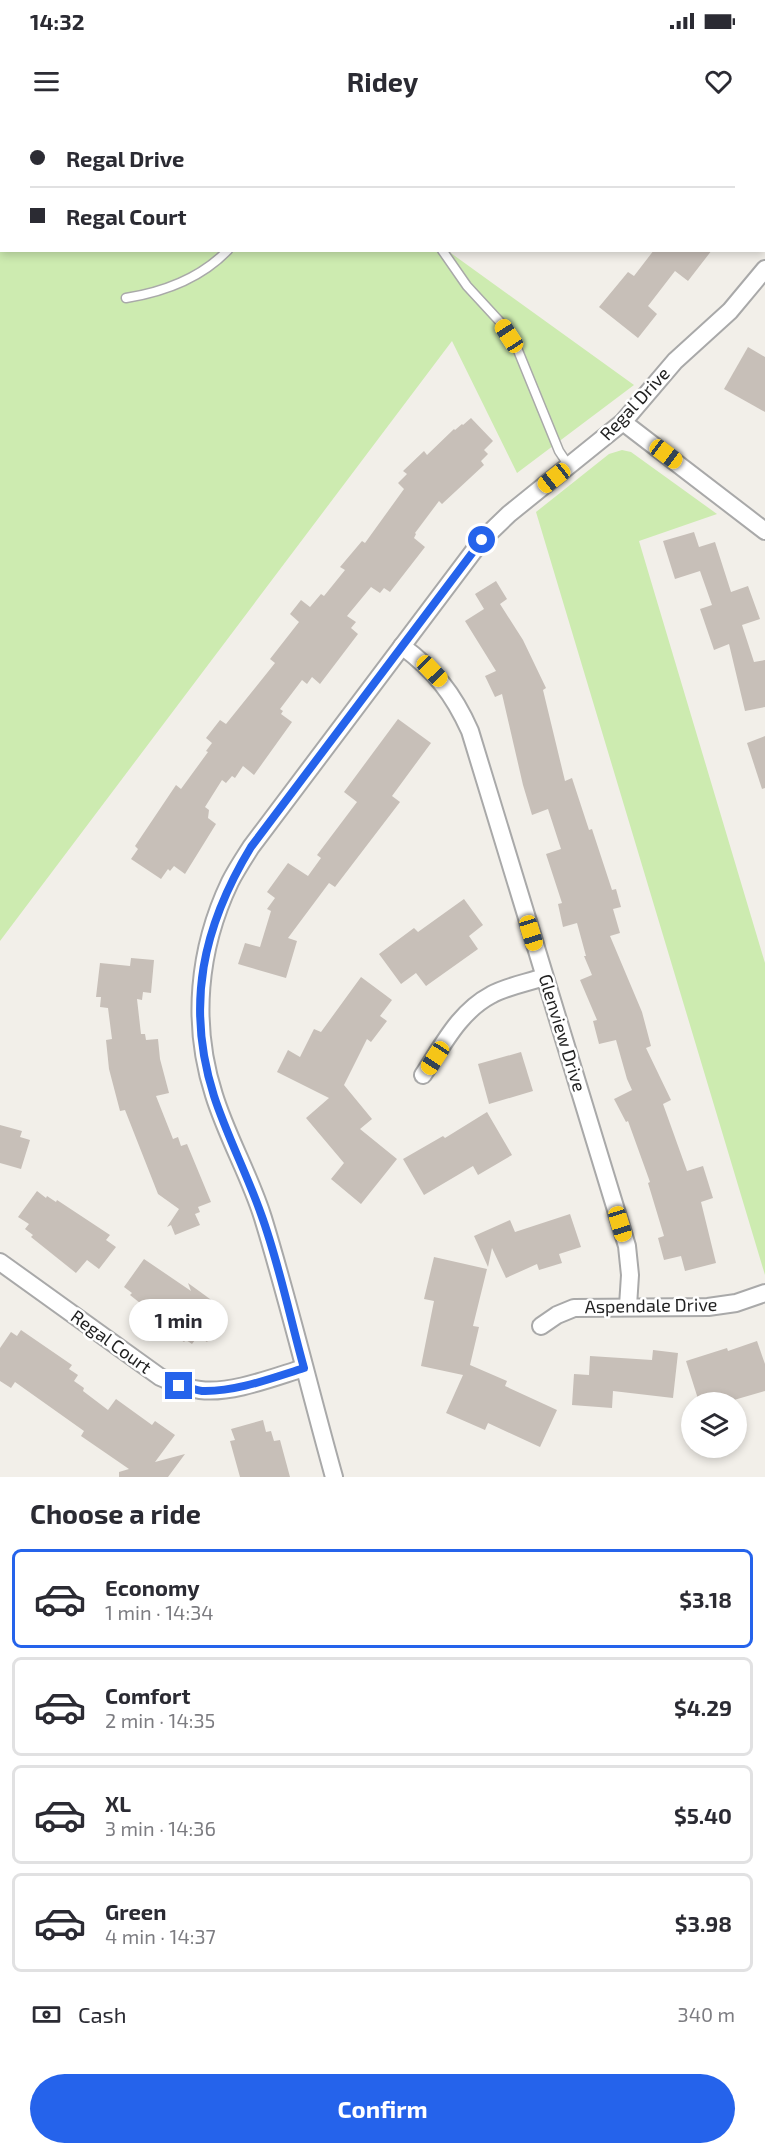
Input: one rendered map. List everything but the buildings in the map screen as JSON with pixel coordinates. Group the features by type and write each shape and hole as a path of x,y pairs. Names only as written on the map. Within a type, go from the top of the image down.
{"street":[{"name":"Regal Drive","path":"334,1477 262,1216 214,1096 205,1062 201,1034 201,988 206,950 216,915 231,880 251,847 482,540 509,514 623,422 675,361 760,287 765,269"},
{"path":"623,422 765,531"},
{"name":"Glenview Drive","path":"402,646 423,662 441,681 458,705 470,731 627,1246 630,1275 628,1306"},
{"path":"423,1075 458,1022 475,1005 494,994 544,977"},
{"name":"Regal Court","path":"0,1262 160,1377 179,1386 201,1391 221,1390 304,1368"},
{"name":"Aspendale Drive","path":"541,1326 557,1315 574,1308 708,1307 736,1303 765,1293"}],"lane":[{"path":"126,298 153,293 183,283 225,252"},
{"path":"443,252 467,286 502,324 517,348 559,451 569,466"}],"green space":[{"path":"0,252 449,252 634,385 517,473 452,341 0,941"},
{"path":"622,450 631,452 717,514 639,541 765,963 765,1275 536,512 609,454"}],"route":[{"path":"179,1386 201,1391 221,1390 304,1368 262,1216 214,1096 205,1062 200,1024 201,988 206,950 216,915 231,880 251,847 482,540"}]}
